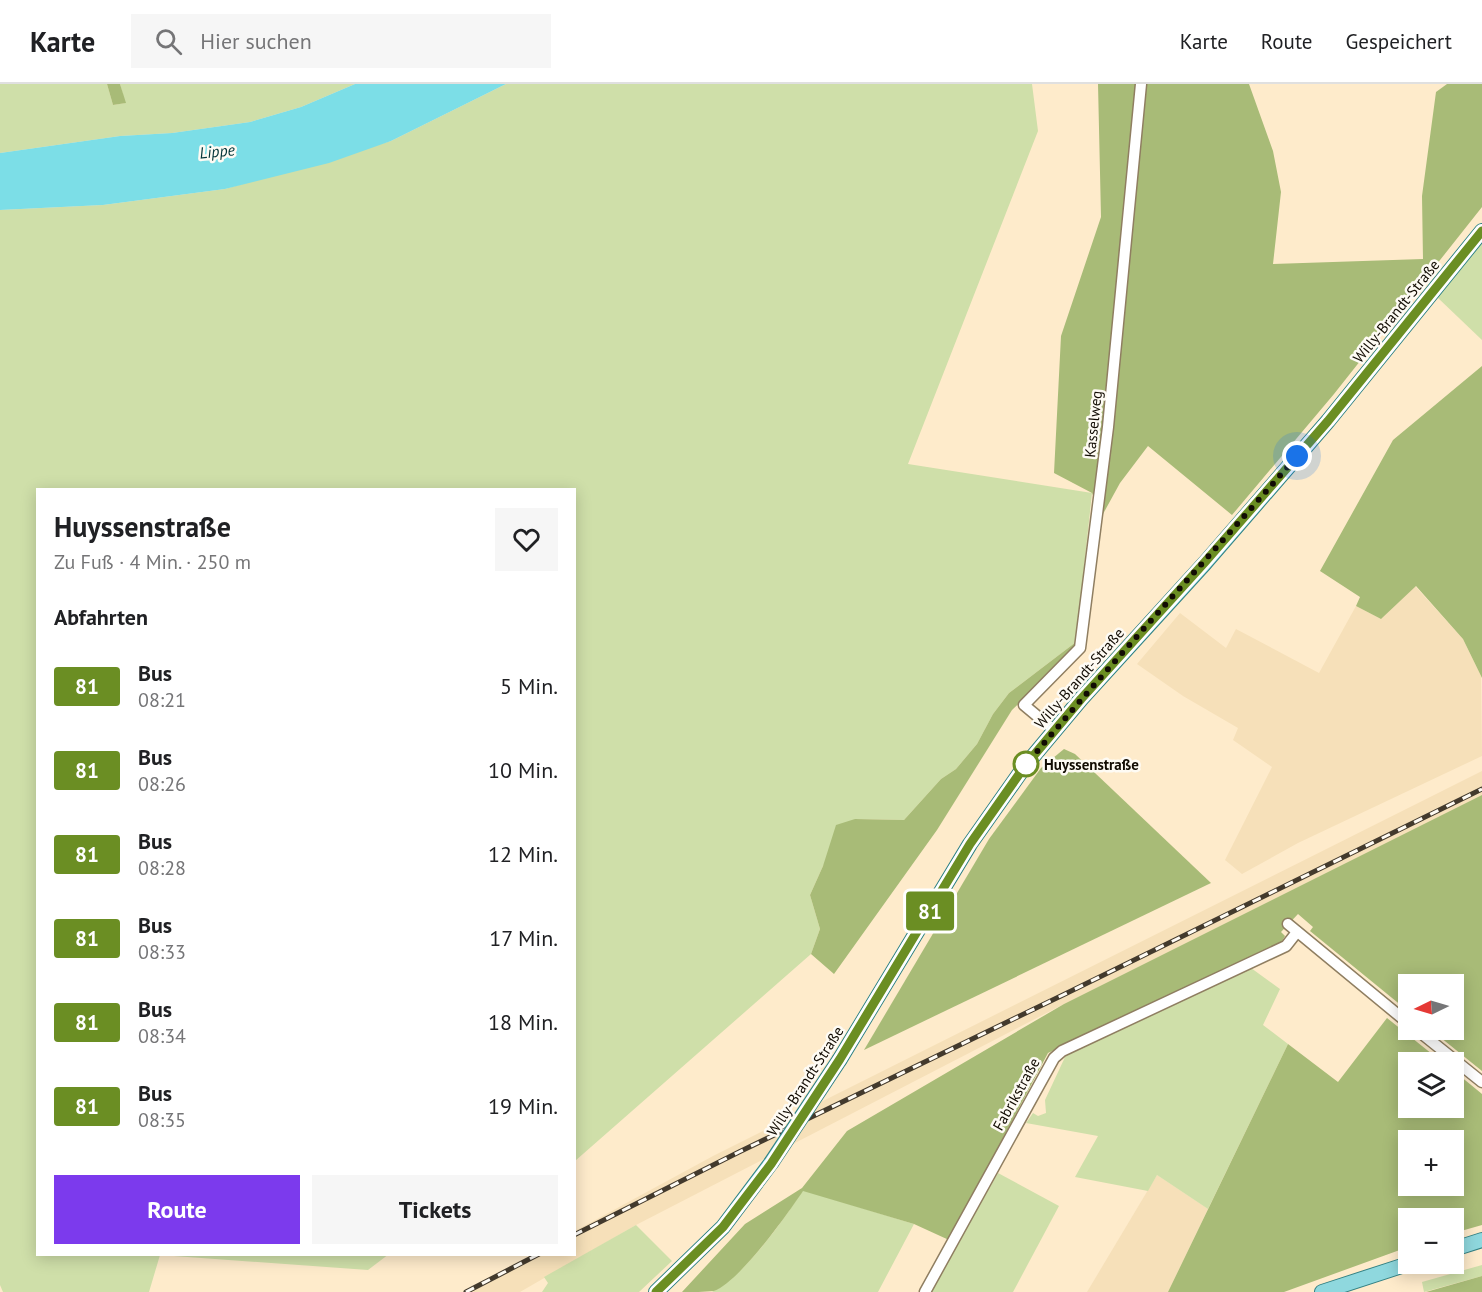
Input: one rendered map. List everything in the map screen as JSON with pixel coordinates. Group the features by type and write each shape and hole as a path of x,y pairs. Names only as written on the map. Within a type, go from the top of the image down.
{"main road":[{"name":"Willy-Brandt-Straße","path":"656,1292 723,1227 771,1164 840,1059 970,844 1000,799 1054,730 1328,421 1482,231"},
{"path":"1464,1246 1482,1240"},
{"path":"1322,1292 1398,1267"}],"street":[{"name":"Kasselweg","path":"1054,730 1024,705 1080,648 1108,427 1140,84"},
{"path":"1288,924 1398,1015"},
{"name":"Fabrikstraße","path":"925,1292 1054,1058 1062,1051 1286,946 1297,932"},
{"path":"1430,1040 1482,1082"}],"shaded area":[{"path":"1415,586 1463,639 1481,676 1482,756 1298,843 1242,874 1225,860 1272,767 1233,740 1238,728 1183,696 1137,664 1180,613 1226,648 1236,629 1319,673 1356,606 1381,619"},
{"path":"1482,771 1482,795 1064,1004 636,1225 520,1292 469,1292 532,1256 576,1256 576,1230 713,1156"},
{"path":"1157,1175 1208,1209 1168,1292 1087,1292"}],"green space":[{"path":"0,84 107,84 113,105 125,103 120,84 355,84 301,107 250,122 172,133 120,136 0,153"},
{"path":"107,84 120,84 126,103 113,105"},
{"path":"506,84 1032,84 1038,131 908,464 1092,493 1076,642 1009,693 993,714 977,744 956,769 941,779 904,820 855,819 823,866 810,895 820,929 811,954 576,1160 576,488 36,488 36,1256 160,1256 149,1292 3,1292 0,1285 0,210 103,205 225,189 391,141"},
{"path":"1098,84 1249,84 1273,151 1281,192 1273,264 1423,259 1422,196 1436,92 1447,84 1482,84 1482,207 1334,394 1232,515 1148,446 1120,483 1103,514 1092,493 1054,473 1061,336 1101,217"},
{"path":"1482,243 1482,340 1437,297"},
{"path":"1482,366 1482,678 1463,639 1416,586 1381,619 1356,606 1360,597 1320,571 1393,440"},
{"path":"1076,642 1075,650 1012,710 937,830 834,974 811,954 820,929 810,895 823,866 836,825 855,819 904,820 941,779 956,769 977,744 993,714 1009,693"},
{"path":"1064,749 1075,754 1211,883 864,1050 989,839 1041,768"},
{"path":"1482,795 1482,1071 1464,1056 1464,1052 1458,1052 1444,1040 1464,1040 1464,974 1398,974 1398,1003 1310,931 1313,927 1298,914 1281,932 1285,936 1281,943 1048,1053 949,1240 914,1224 803,1191 737,1275 714,1291 682,1292 745,1224 802,1188 847,1131 1064,1004"},
{"path":"1251,968 1280,989 1263,1025 1288,1044 1208,1209 1157,1175 1148,1191 1075,1177 1098,1136 1026,1123 1033,1113 1038,1116 1046,1113 1045,1100 1066,1055"},
{"path":"1387,1018 1398,1027 1398,1040 1414,1040 1430,1052 1398,1052 1398,1118 1464,1118 1464,1079 1482,1094 1482,1225 1464,1230 1464,1208 1398,1208 1398,1251 1284,1292 1168,1292 1288,1044 1338,1082"},
{"path":"998,1173 1059,1206 1013,1292 930,1292"},
{"path":"803,1190 914,1224 878,1292 712,1292 725,1284 750,1260 774,1232"},
{"path":"636,1225 672,1261 639,1292 542,1292 548,1283 544,1277"},
{"path":"174,1256 386,1256 368,1270"},
{"path":"1482,1265 1482,1276 1424,1292 1422,1282 1450,1274 1464,1274 1464,1270"},
{"path":"1482,1276 1482,1292 1426,1292"}],"water":[{"name":"Lippe","path":"355,84 506,84 391,141 329,163 225,189 103,205 0,210 0,153 120,136 172,133 250,122 301,107"}],"railway":[{"path":"576,1234 1482,789"},
{"path":"466,1292 535,1256"}],"bus line":[{"name":"81","path":"656,1292 723,1227 771,1164 840,1059 970,844 1025,766 1081,699 1328,421 1482,231"}],"place":[{"name":"Huyssenstraße","path":"1026,764"}],"route":[{"path":"1026,764 1025,766 1081,699 1297,456"}]}
